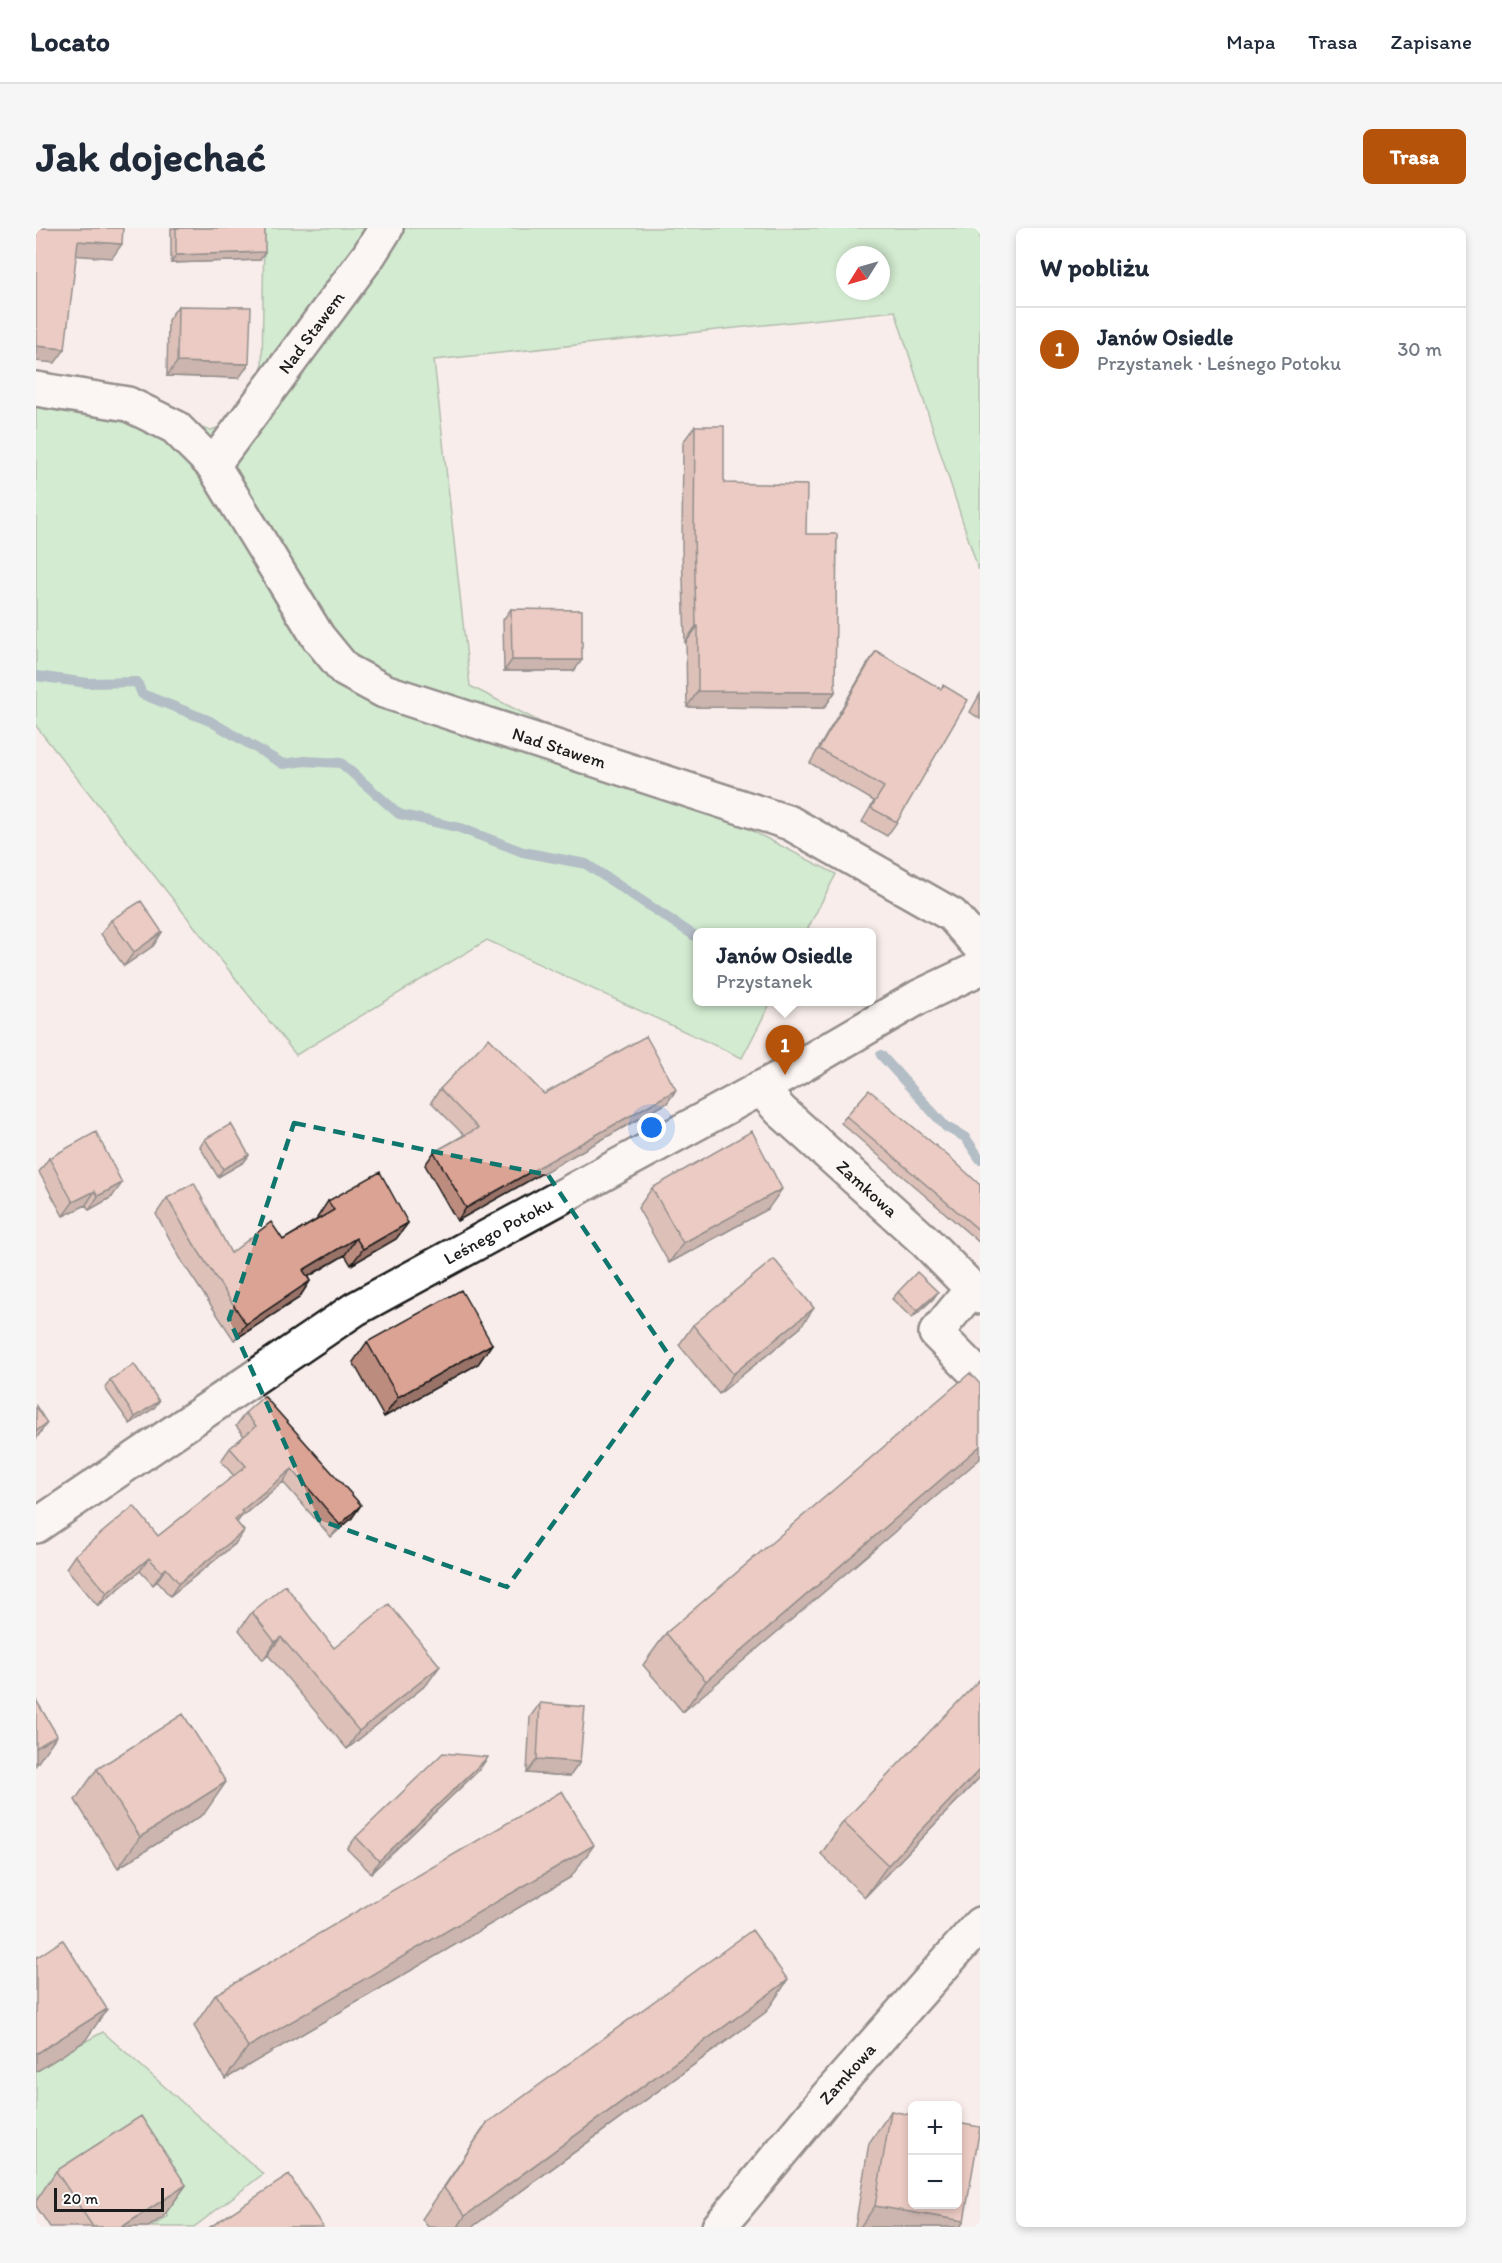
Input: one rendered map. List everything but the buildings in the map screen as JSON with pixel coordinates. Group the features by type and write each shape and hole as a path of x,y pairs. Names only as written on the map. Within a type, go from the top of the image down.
{"street":[{"name":"Nad Stawem","path":"213,465 369,255 386,228"},
{"name":"Nad Stawem","path":"36,389 128,404 175,427 213,465 318,637 345,670 384,691 790,823 952,915 980,947"},
{"name":"Leśnego Potoku","path":"36,1526 355,1309 760,1089 919,997 980,968"},
{"name":"Zamkowa","path":"760,1089 781,1111 926,1242 976,1293 936,1333 980,1377"},
{"name":"Zamkowa","path":"719,2227 826,2098 980,1924"}],"highlighted area":[{"path":"294,1123 548,1175 672,1360 507,1587 319,1520 229,1319"}],"green space":[{"path":"264,228 980,228 980,568 978,569 895,311 434,360 470,686 836,874 808,928 693,928 693,1006 769,1006 742,1058 487,940 296,1055 36,726 36,374 77,377 148,397 200,428 211,430 223,426 262,374"},
{"path":"103,2032 263,2174 194,2227 151,2227 168,2216 117,2145 36,2201 36,2068"}],"waterway":[{"path":"36,676 88,683 137,682 142,694 210,721 283,764 305,761 341,763 399,814 460,828 523,852 586,864 693,935"},
{"path":"881,1055 946,1127 965,1137 980,1159"}],"place":[{"name":"Janów Osiedle","path":"785,1075"}]}
